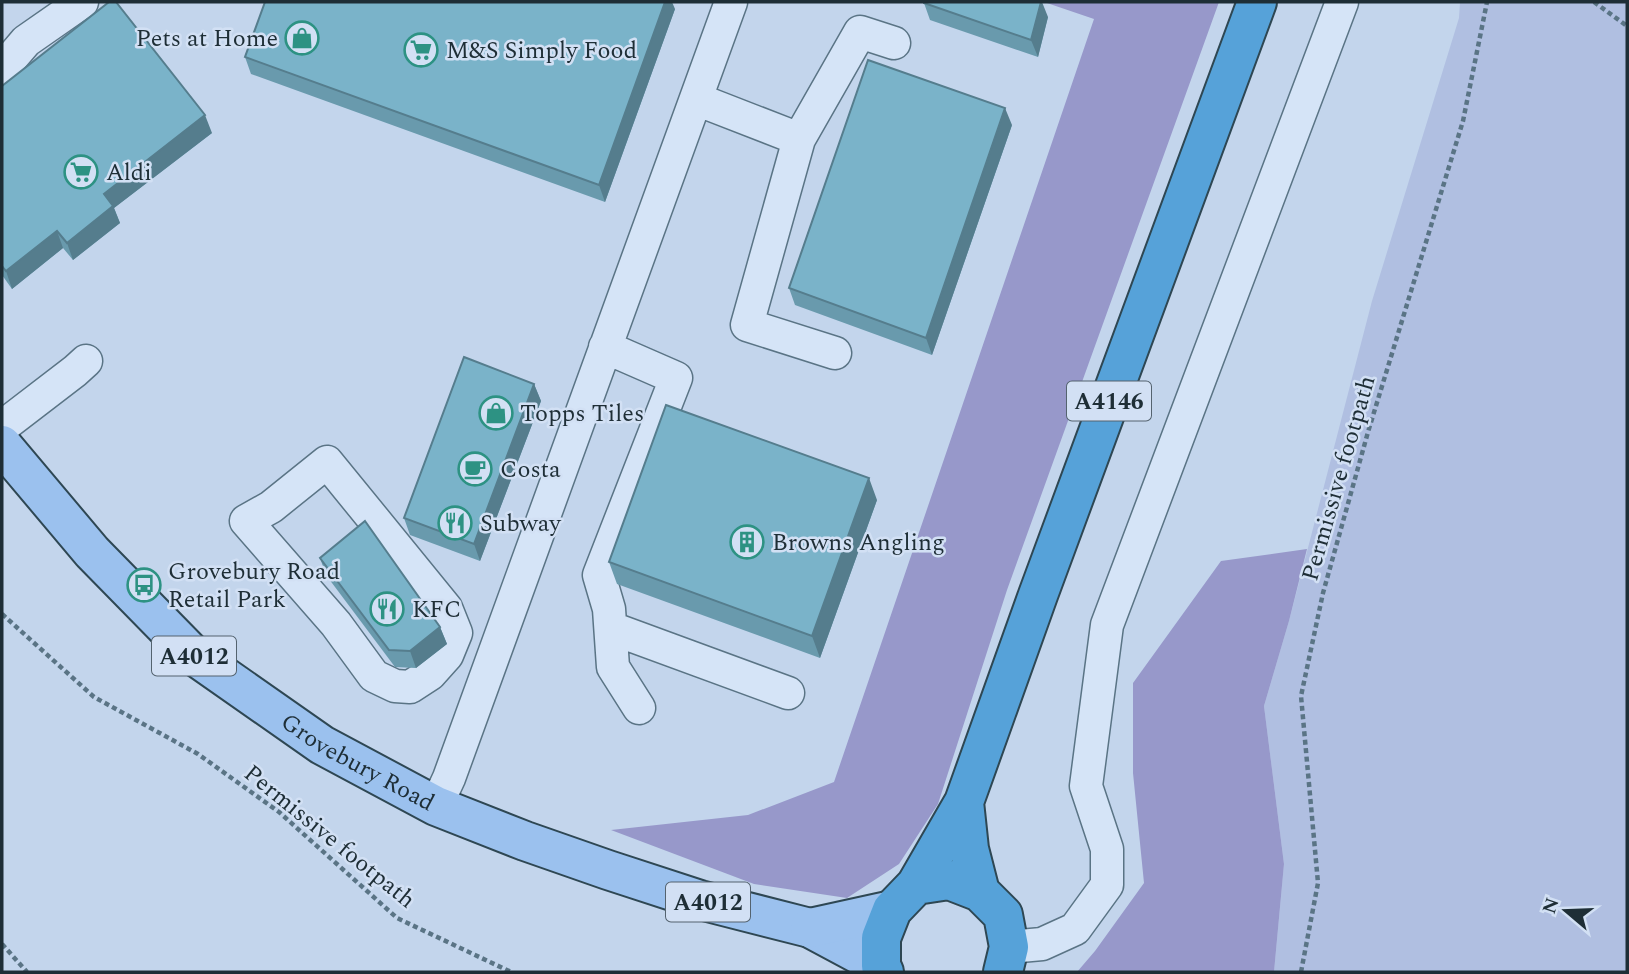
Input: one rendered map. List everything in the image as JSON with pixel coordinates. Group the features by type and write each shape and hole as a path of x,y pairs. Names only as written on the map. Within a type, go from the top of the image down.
{"highway":[{"name":"A4146","path":"882,969 881,938 964,802 1256,2"},
{"name":"A4146","path":"964,802 969,849 980,892"},
{"name":"A4146","path":"904,897 949,880 980,892 1003,915 1006,960"}],"main road":[{"name":"Grovebury Road","path":"2,445 92,552 192,654 322,745 436,806 525,841 647,883 700,900 810,928 882,969"},
{"name":"Grovebury Road","path":"810,928 904,897"}],"street":[{"path":"2,69 26,41 82,2"},
{"path":"436,806 449,778 732,2"},
{"path":"1006,960 1075,929 1107,885 1107,849 1086,786 1107,625 1342,2"},
{"path":"835,353 747,326 799,138 860,32 894,43"},
{"path":"696,99 799,138"},
{"path":"605,347 676,378 599,575 610,608 613,667 639,708"},
{"path":"2,427 86,361"},
{"path":"327,462 446,608 456,633 447,655 430,674 410,687 396,686 374,676 336,624 246,521 271,507 327,462"},
{"path":"611,628 788,693"}],"path":[{"name":"Permissive footpath","path":"1301,972 1318,883 1301,696 1323,593 1364,445 1463,121 1487,2"},
{"path":"1594,2 1627,26"},
{"name":"Permissive footpath","path":"2,614 94,697 198,754 279,813 397,918 510,972"},
{"path":"2,944 27,972"}],"shaded area":[{"path":"1044,2 1219,2 1007,590 938,804 899,864 847,898 754,884 611,830 748,815 834,782 1094,19"},
{"path":"1460,2 1627,2 1627,972 1274,972 1284,864 1264,706 1289,621 1372,301 1459,18"},
{"path":"1307,549 1264,706 1284,864 1274,972 1077,972 1144,883 1133,773 1133,683 1221,561"}],"building":[{"name":"Aldi","path":"109,2 116,2 205,115 104,194 113,206 67,243 57,231 6,271 2,266 2,86"},
{"path":"265,2 665,2 599,185 245,57"},
{"path":"924,2 1041,2 1031,40"},
{"path":"868,60 1005,108 926,338 789,288"},
{"path":"464,357 534,384 474,544 404,518"},
{"name":"Browns Angling","path":"666,405 869,478 812,636 609,562"},
{"name":"KFC","path":"365,521 440,627 410,651 389,650 320,558"}],"place":[{"name":"Pets at Home","path":"302,38"},
{"name":"M&S Simply Food","path":"421,50"},
{"name":"Aldi","path":"81,172"},
{"name":"Topps Tiles","path":"496,413"},
{"name":"Costa","path":"475,469"},
{"name":"Subway","path":"455,523"},
{"name":"Browns Angling","path":"747,542"},
{"name":"Grovebury Road Retail Park","path":"144,585"},
{"name":"KFC","path":"387,609"}]}
